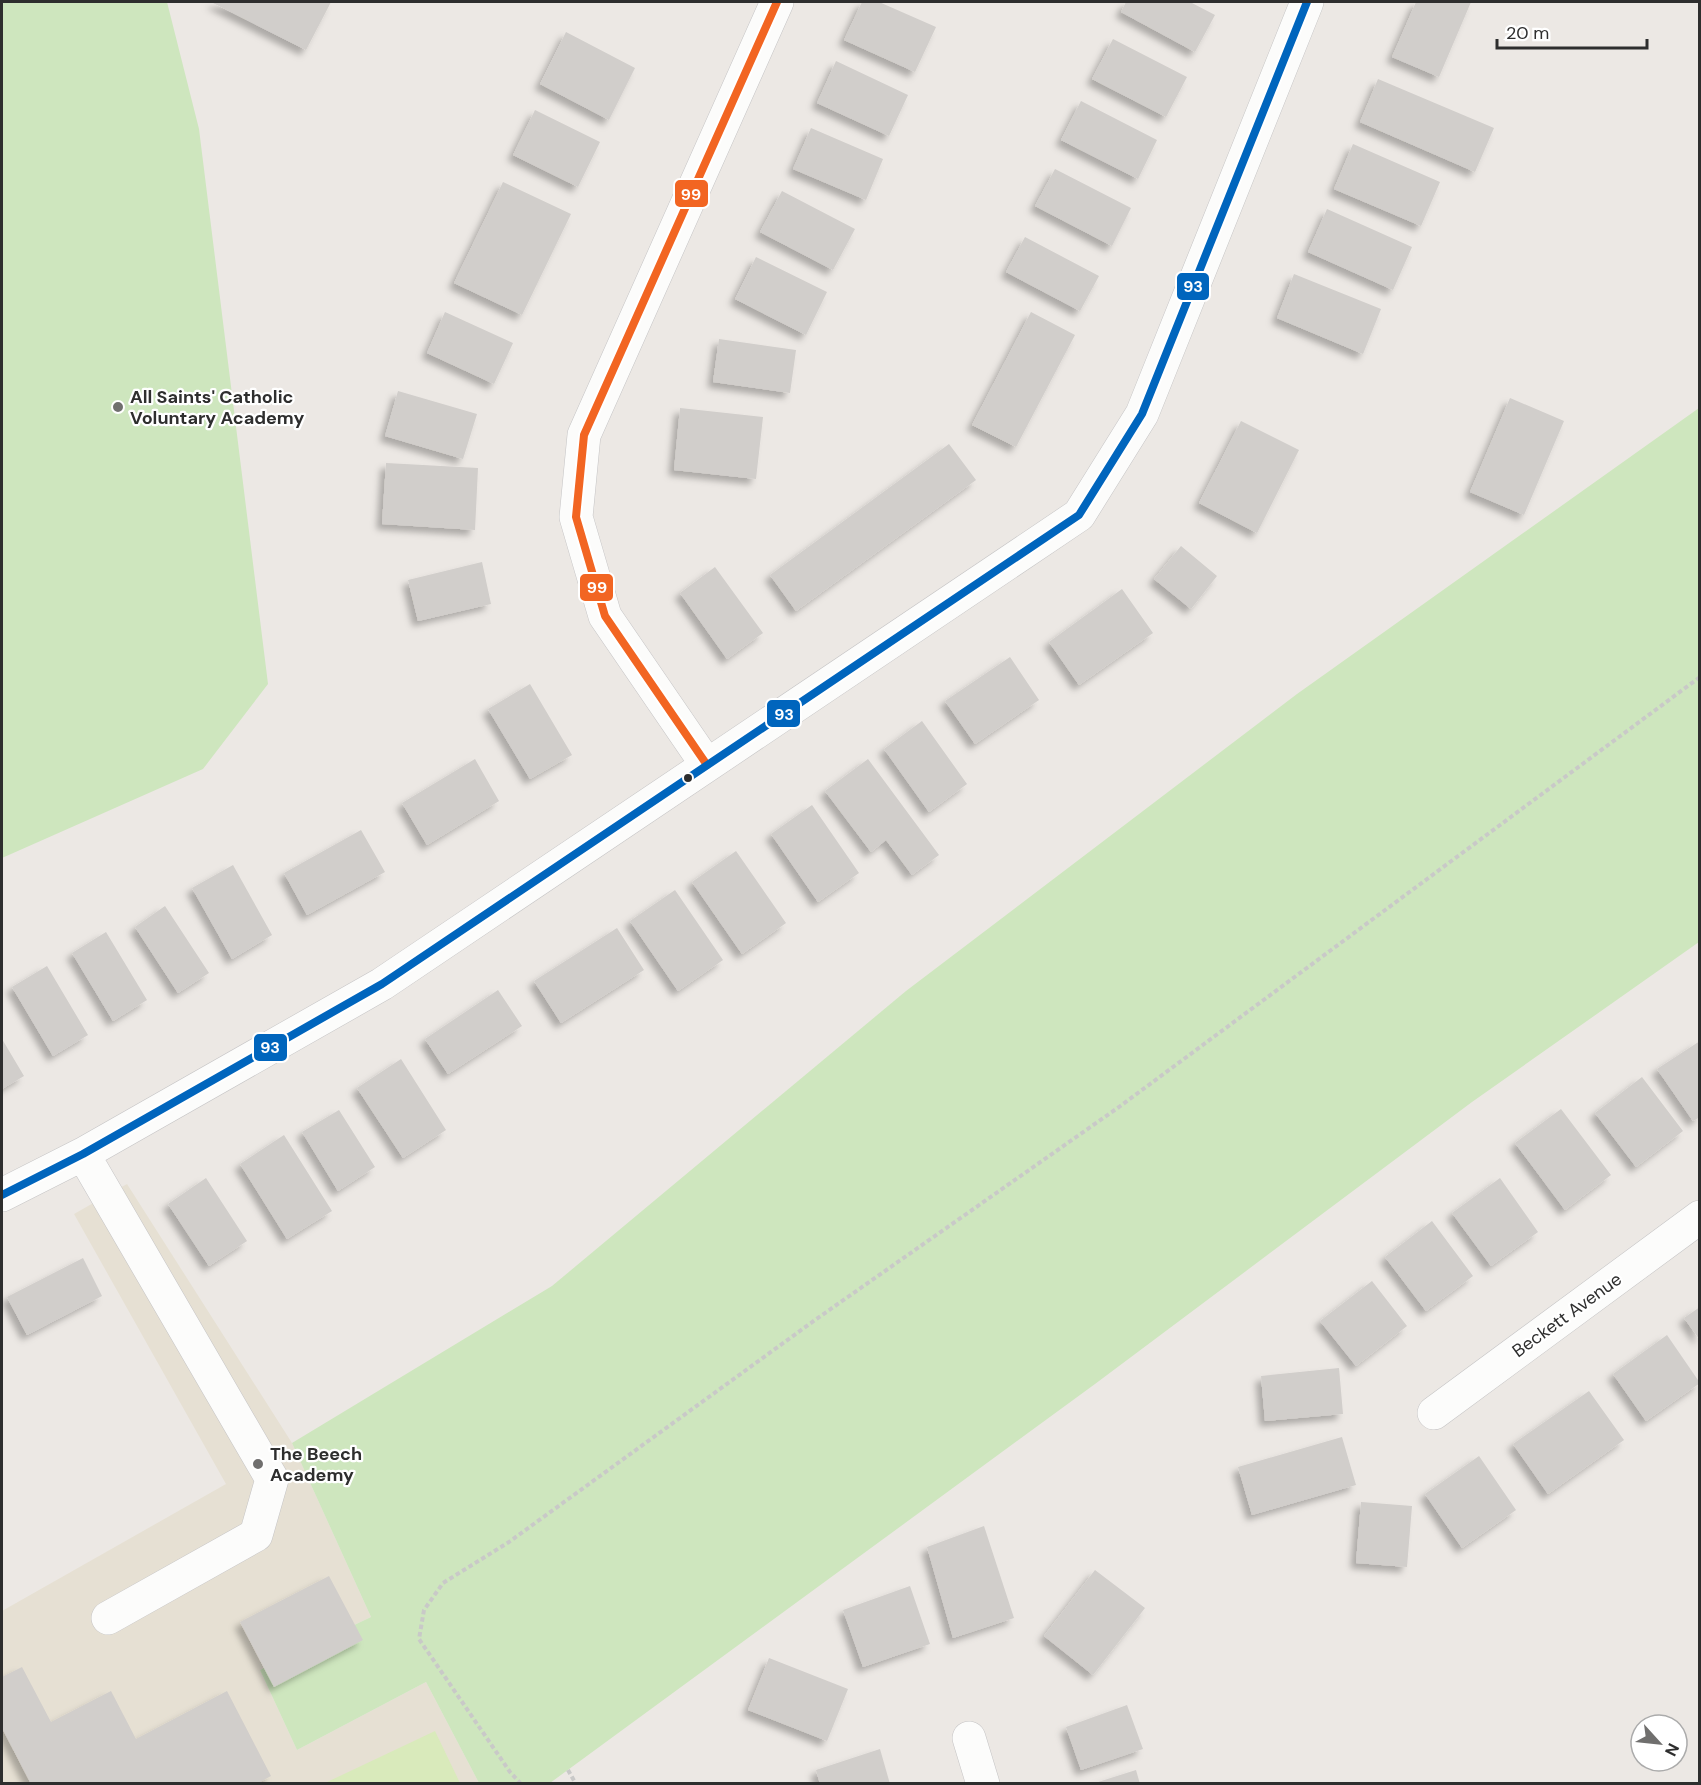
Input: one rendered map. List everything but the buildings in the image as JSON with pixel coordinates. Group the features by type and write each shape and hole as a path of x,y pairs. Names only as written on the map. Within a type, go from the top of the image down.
{"street":[{"path":"707,765 605,615 576,517 584,435 777,2"},
{"path":"2,1195 83,1154 382,984 1079,515 1142,414 1307,2"},
{"path":"83,1154 272,1479 256,1535 108,1618"},
{"name":"Beckett Avenue","path":"1434,1413 1700,1217"},
{"path":"969,1737 983,1784"}],"path":[{"path":"521,1784 510,1772 419,1640 424,1610 443,1583 509,1542 824,1314 1119,1107 1700,677"},
{"path":"568,1770 576,1784"}],"shaded area":[{"name":"The Beech Academy","path":"127,1184 292,1443 371,1617 260,1670 297,1750 426,1682 479,1783 2,1783 2,1611 226,1484 74,1214"}],"green space":[{"name":"All Saints' Catholic Voluntary Academy","path":"2,2 167,2 199,129 268,684 203,769 2,858"},
{"path":"1699,408 1699,942 1472,1102 1095,1384 550,1783 479,1783 426,1682 297,1750 260,1670 371,1617 292,1443 552,1286 906,991 1297,694"},
{"path":"435,1731 460,1783 325,1783"}],"transit line":[{"name":"99","path":"707,765 605,616 576,517 584,435 777,2"},
{"name":"93","path":"2,1195 83,1154 382,984 1079,515 1142,414 1307,2"}],"place":[{"name":"All Saints' Catholic Voluntary Academy","path":"118,407"},
{"name":"The Beech Academy","path":"258,1464"}]}
